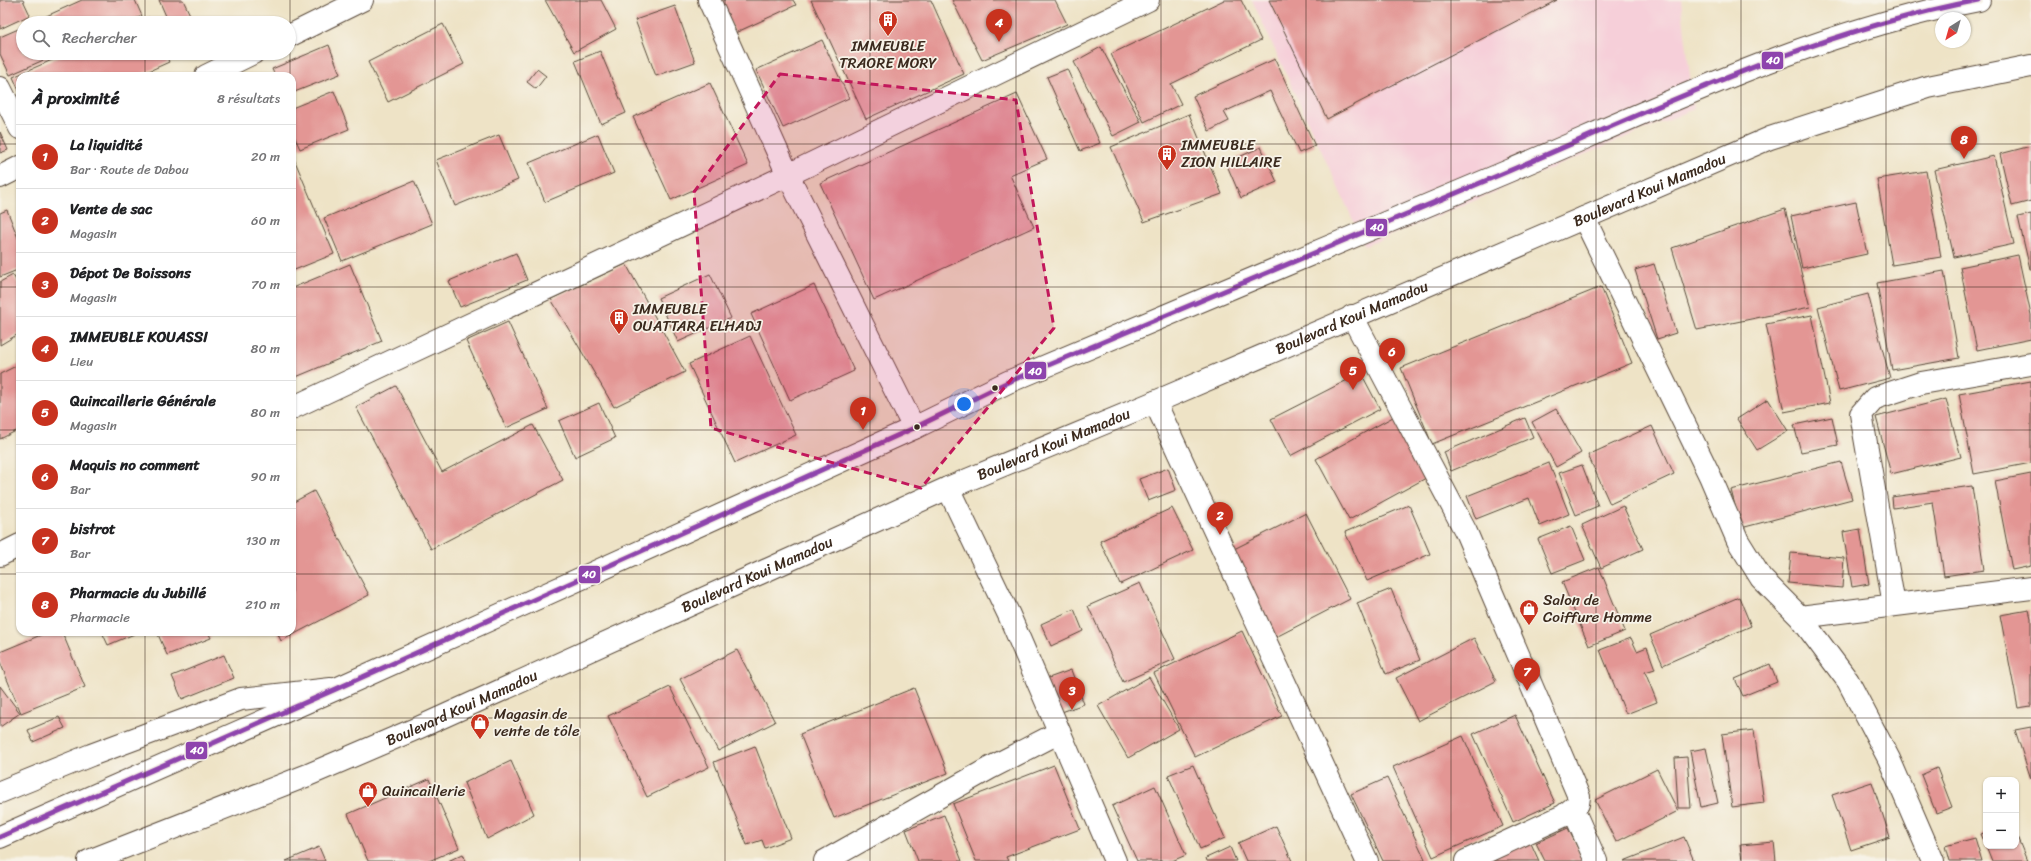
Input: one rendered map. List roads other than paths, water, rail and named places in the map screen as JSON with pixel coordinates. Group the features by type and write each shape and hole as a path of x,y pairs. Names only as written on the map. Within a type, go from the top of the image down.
{"street":[{"path":"296,32 336,6 362,0"},
{"path":"709,0 788,174 914,428"},
{"path":"296,406 788,174 1148,0"},
{"path":"0,837 336,689 914,428 1008,382 1677,98 1815,44 1951,5 1978,0"},
{"path":"214,72 239,60"},
{"name":"Boulevard Koui Mamadou","path":"103,858 308,775 420,727 948,488 1155,402 1352,316 1770,138 1928,87 2031,66"},
{"path":"0,88 16,120"},
{"path":"0,177 16,169"},
{"path":"1584,218 1710,476 1738,541 1762,578 1800,617 1848,681 1889,759 1933,861"},
{"path":"1352,316 1466,532 1579,797 1578,804 1563,816 1466,861"},
{"path":"1894,605 1861,414 1875,398 1922,383 2031,364"},
{"path":"1155,402 1367,861"},
{"path":"948,488 1009,615 1058,733 1115,861"},
{"path":"0,555 16,547"},
{"path":"1800,617 2031,588"},
{"path":"0,792 91,755 241,699 336,689"},
{"path":"825,861 990,768 1058,733"},
{"path":"1573,809 1596,861"}],"place":[{"name":"IMMEUBLE TRAORE MORY","path":"888,37"},
{"name":"IMMEUBLE KOUASSI","path":"999,42"},
{"name":"Pharmacie du Jubillé","path":"1964,159"},
{"name":"IMMEUBLE ZION HILLAIRE","path":"1167,171"},
{"name":"IMMEUBLE OUATTARA ELHADJ","path":"619,335"},
{"name":"Maquis no comment","path":"1392,371"},
{"name":"Quincaillerie Générale","path":"1353,390"},
{"name":"La liquidité","path":"863,430"},
{"name":"Vente de sac","path":"1220,535"},
{"name":"Salon de Coiffure Homme","path":"1529,626"},
{"name":"bistrot","path":"1527,691"},
{"name":"Dépot De Boissons","path":"1072,710"},
{"name":"Magasin de vente de tôle","path":"480,740"},
{"name":"Quincaillerie","path":"368,808"}]}
